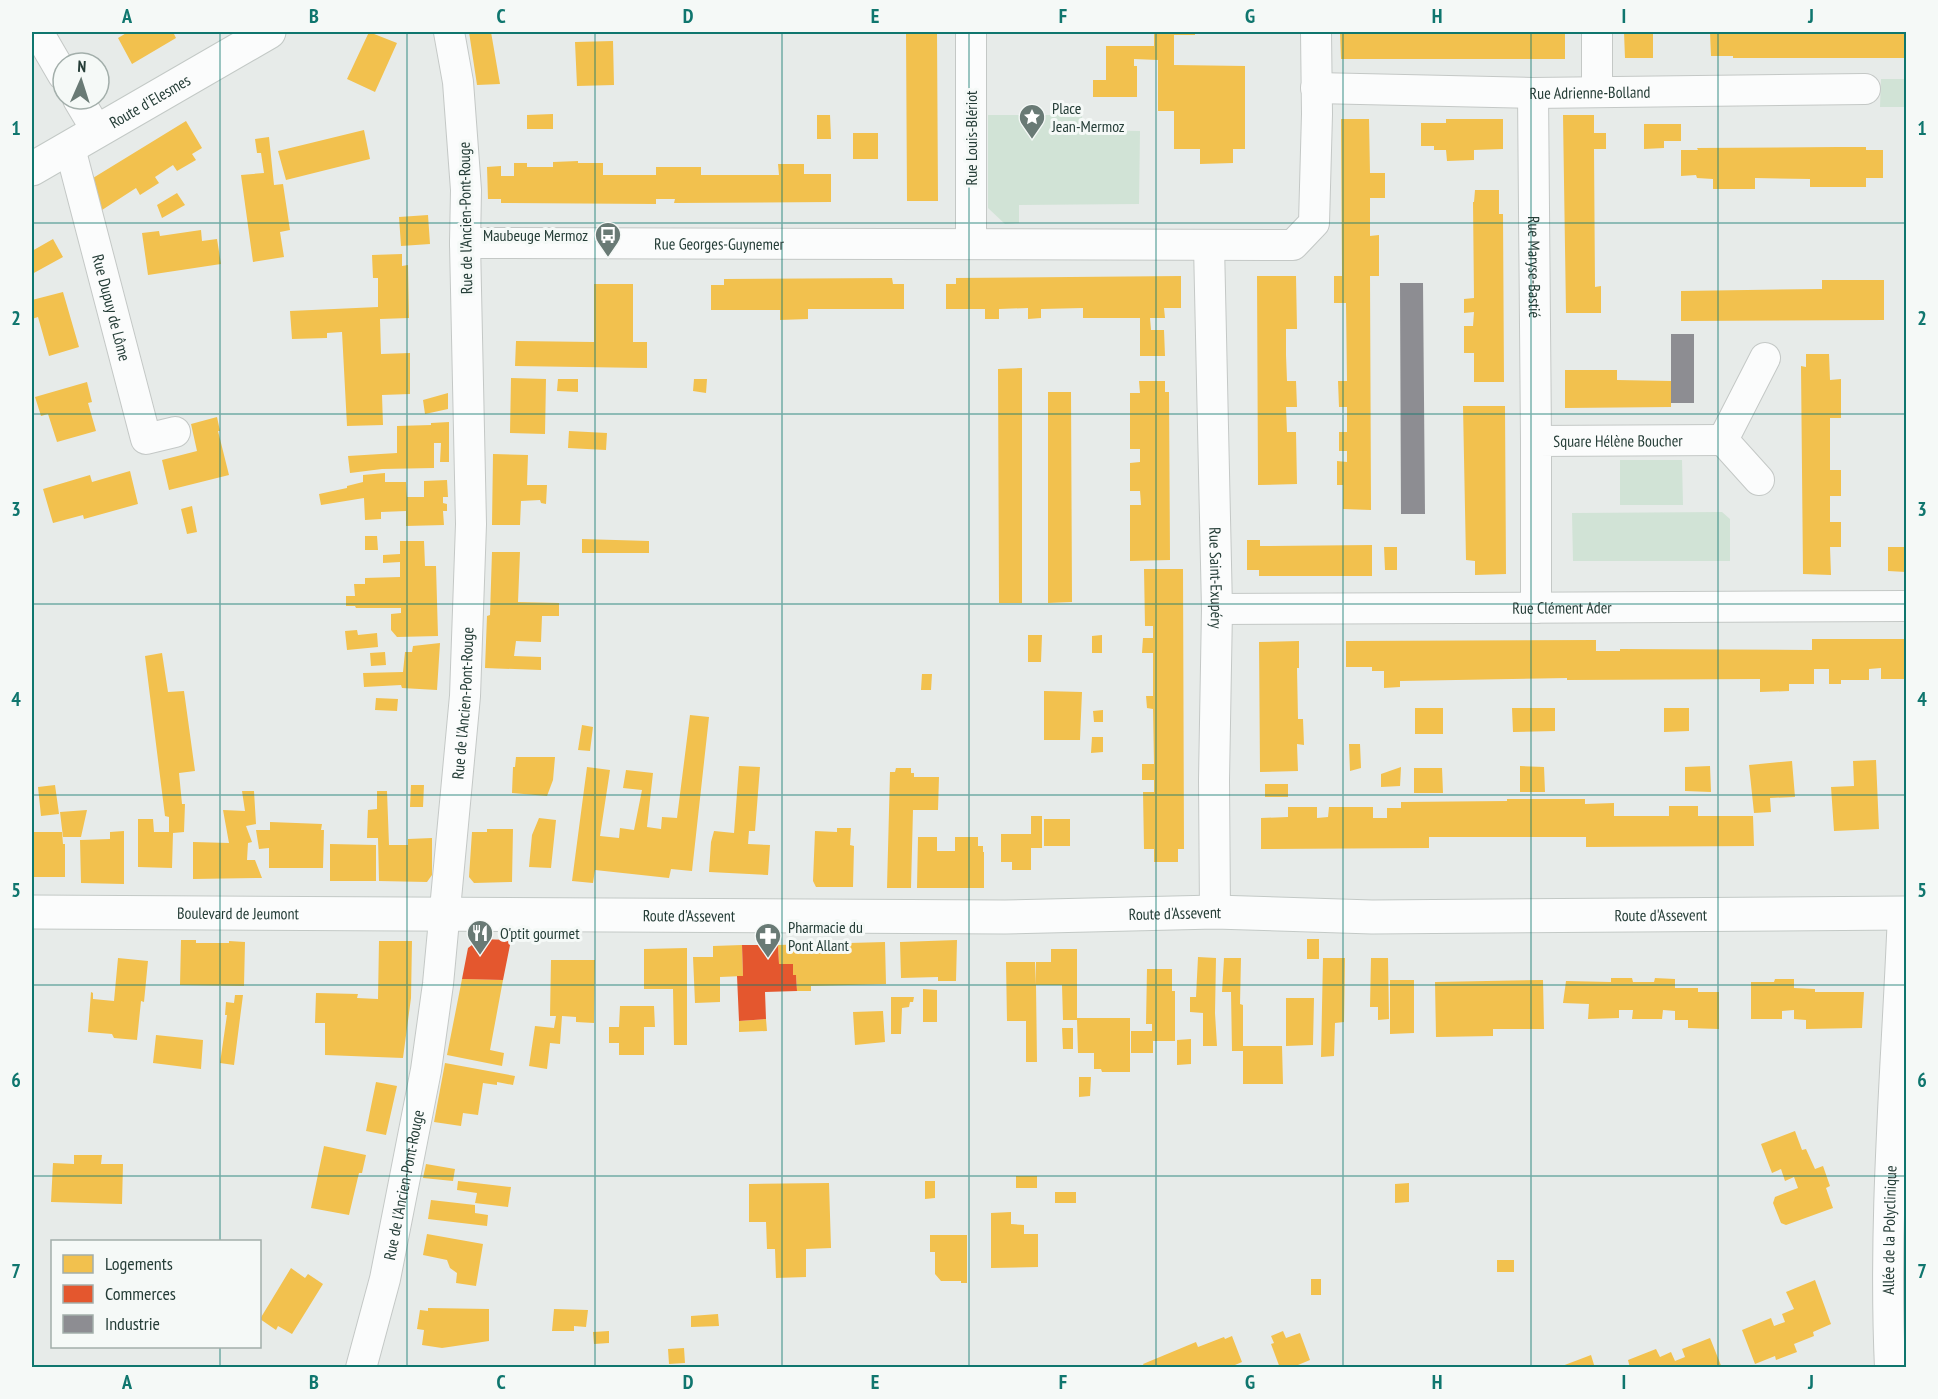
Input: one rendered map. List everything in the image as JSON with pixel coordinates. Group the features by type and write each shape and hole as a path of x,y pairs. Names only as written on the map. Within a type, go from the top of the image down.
{"street":[{"path":"38,32 51,54"},
{"name":"Route d'Elesmes","path":"32,169 269,32"},
{"name":"Rue de l'Ancien-Pont-Rouge","path":"361,1368 385,1279 424,1082 438,984 465,696 470,535 466,190 458,82 449,32"},
{"name":"Rue Louis-Blériot","path":"971,32 971,244"},
{"path":"971,244 1293,244 1314,223 1316,32"},
{"path":"1597,32 1597,92"},
{"name":"Rue Adrienne-Bolland","path":"1316,88 1533,93 1865,89"},
{"name":"Rue Maryse-Bastié","path":"1533,93 1536,441"},
{"path":"80,111 84,139"},
{"name":"Rue Dupuy de Lôme","path":"84,139 146,439 174,432"},
{"name":"Rue Georges-Guynemer","path":"465,243 971,244"},
{"name":"Rue Saint-Exupéry","path":"1209,245 1217,609 1214,780 1215,912"},
{"path":"1760,480 1723,440 1765,358"},
{"name":"Square Hélène Boucher","path":"1536,608 1536,441 1723,440"},
{"name":"Rue Clément Ader","path":"1217,609 1906,606"},
{"name":"Boulevard de Jeumont","path":"32,912 445,914"},
{"name":"Route d'Assevent","path":"445,914 1005,917 1215,912 1372,917 1905,913"},
{"name":"Allée de la Polyclinique","path":"1890,1368 1887,1301 1888,1240 1905,913"}],"green space":[{"path":"1881,79 1906,79 1906,107 1880,107"},
{"path":"988,115 1082,115 1082,130 1140,131 1139,204 1019,205 1019,223 1005,224 988,208"},
{"path":"1620,460 1682,460 1683,505 1620,505"},
{"path":"1722,512 1730,519 1730,561 1573,561 1572,513"}],"building: Logements":[{"path":"128,32 173,32 176,38 132,64 118,38"},
{"path":"369,32 397,43 375,92 347,79"},
{"path":"469,32 491,32 500,84 477,85"},
{"path":"906,32 937,32 938,201 907,201"},
{"path":"1154,32 1195,32 1195,35 1174,35 1174,65 1245,66 1245,149 1233,149 1233,163 1200,164 1200,149 1174,149 1174,111 1158,111 1158,60 1134,59 1134,66 1137,66 1137,97 1093,97 1093,80 1106,80 1106,46 1154,46"},
{"path":"1340,32 1565,32 1565,59 1341,59"},
{"path":"1624,32 1653,32 1653,58 1625,58"},
{"path":"1710,32 1906,32 1906,58 1711,56"},
{"path":"613,41 614,85 577,86 575,42"},
{"path":"553,114 553,129 527,129 527,115"},
{"path":"817,115 830,115 831,139 817,139"},
{"path":"1563,115 1594,115 1594,133 1606,133 1606,149 1594,149 1595,287 1601,286 1601,313 1566,313"},
{"path":"1341,119 1369,119 1370,173 1385,173 1385,198 1370,198 1370,236 1379,235 1379,276 1370,276 1371,510 1343,509 1343,485 1337,485 1337,461 1347,462 1347,451 1339,451 1339,432 1347,432 1347,407 1339,407 1338,381 1347,381 1346,303 1334,303 1334,276 1342,276"},
{"path":"1446,119 1503,119 1503,149 1474,150 1474,160 1447,161 1446,150 1434,150 1434,146 1421,146 1421,123 1446,123"},
{"path":"186,121 202,148 192,154 196,160 177,171 173,165 155,177 159,183 140,195 136,188 102,210 93,178"},
{"path":"1644,124 1681,124 1681,141 1664,141 1664,148 1644,149"},
{"path":"364,130 370,159 286,180 278,151"},
{"path":"853,133 878,133 878,159 853,159"},
{"path":"269,137 274,185 283,184 290,230 280,232 284,257 253,262 241,175 264,173 261,153 257,153 255,139"},
{"path":"1866,147 1866,150 1883,150 1883,178 1866,178 1866,187 1810,187 1810,179 1755,178 1755,189 1713,189 1713,179 1697,178 1696,175 1681,176 1681,150"},
{"path":"578,161 578,163 603,163 603,175 656,175 656,167 701,167 701,175 779,175 778,164 804,164 804,174 831,174 831,202 674,203 675,199 656,199 656,204 501,203 501,199 488,199 487,167 501,166 501,176 514,176 514,163 527,163 527,167 553,167 553,162"},
{"path":"1475,190 1499,190 1499,214 1503,214 1504,382 1474,382 1474,353 1464,353 1464,326 1473,326 1474,312 1464,313 1464,299 1474,298 1473,202"},
{"path":"177,193 185,205 162,218 157,205"},
{"path":"428,215 430,244 401,246 399,217"},
{"path":"201,230 202,241 217,239 221,264 148,275 142,233 159,231 160,236"},
{"path":"53,239 63,257 32,274 32,251"},
{"path":"402,254 402,266 408,265 409,318 380,319 381,354 410,353 410,394 382,395 383,425 347,426 342,332 327,333 327,338 292,339 290,311 378,307 378,278 373,278 372,255"},
{"path":"1181,276 1181,308 1164,308 1165,318 1150,318 1151,330 1164,330 1165,356 1140,356 1140,318 1083,318 1083,308 1041,309 1041,318 1028,319 1028,308 999,309 999,319 985,319 985,309 946,309 946,284 956,284 956,278"},
{"path":"1257,276 1296,276 1297,329 1286,329 1286,355 1287,381 1296,381 1297,407 1286,407 1287,432 1296,432 1297,484 1258,485"},
{"path":"892,278 893,284 904,284 904,309 808,309 808,319 780,320 780,310 711,310 711,285 724,285 724,279"},
{"path":"1822,280 1884,280 1884,320 1681,321 1681,291 1822,289"},
{"path":"594,284 633,284 633,342 647,342 647,368 515,366 516,341 594,342"},
{"path":"63,292 79,347 49,356 38,317 32,319 32,300"},
{"path":"1806,354 1829,354 1830,380 1841,379 1841,418 1830,418 1830,470 1841,470 1841,496 1830,496 1830,522 1841,522 1841,547 1830,547 1831,575 1803,574 1801,366 1806,367"},
{"path":"1022,368 1022,603 999,603 998,369"},
{"path":"1565,370 1617,370 1617,380 1671,381 1671,407 1565,408"},
{"path":"511,378 546,379 545,434 510,433"},
{"path":"558,379 578,379 578,392 557,391"},
{"path":"694,379 707,379 706,393 693,391"},
{"path":"1139,381 1165,381 1165,392 1169,392 1170,560 1130,561 1130,505 1141,505 1140,491 1130,491 1130,463 1140,462 1140,449 1130,449 1130,393 1140,393"},
{"path":"87,382 92,402 88,403 96,431 57,442 48,414 41,416 35,397"},
{"path":"1048,392 1071,392 1072,602 1048,603"},
{"path":"448,393 448,409 425,414 423,400"},
{"path":"1463,406 1505,406 1506,574 1475,575 1475,561 1466,560"},
{"path":"217,417 220,431 218,431 229,475 169,490 162,460 197,451 191,424"},
{"path":"449,422 449,462 440,462 441,443 434,443 434,468 382,469 350,473 348,456 397,453 397,426"},
{"path":"569,431 607,433 606,450 568,448"},
{"path":"493,454 528,455 527,485 547,485 546,504 541,503 540,500 521,501 520,525 492,525"},
{"path":"130,471 138,504 84,519 83,515 53,523 43,489 90,475 92,482"},
{"path":"385,473 385,482 406,482 407,497 424,497 424,481 447,480 448,497 443,497 443,503 447,504 447,511 443,511 444,525 406,526 406,511 381,512 381,519 365,520 364,498 321,505 319,494 363,482 363,475"},
{"path":"192,506 197,532 187,534 181,509"},
{"path":"365,536 377,536 378,550 365,550"},
{"path":"582,539 649,541 649,553 582,553"},
{"path":"1247,540 1260,540 1260,546 1372,545 1372,576 1259,576 1259,570 1247,570"},
{"path":"400,541 424,541 425,566 436,566 438,636 397,637 391,630 391,614 401,613 401,608 346,606 346,596 355,596 354,584 365,584 365,578 400,577 400,562 383,563 383,555 400,554"},
{"path":"1384,547 1397,547 1397,570 1385,570"},
{"path":"1888,547 1906,547 1906,572 1888,571"},
{"path":"492,552 520,552 518,602 559,603 559,616 542,616 541,642 516,641 514,656 541,657 541,670 485,668"},
{"path":"1144,569 1183,569 1184,849 1178,849 1178,862 1154,862 1154,849 1144,849 1143,792 1154,792 1154,780 1142,780 1142,764 1154,764 1153,709 1147,708 1146,696 1153,696 1153,653 1142,653 1143,638 1153,638 1153,626 1145,626"},
{"path":"357,630 358,635 377,633 378,647 347,650 345,631"},
{"path":"1028,635 1042,635 1041,662 1028,662"},
{"path":"1102,635 1102,653 1092,653 1092,636"},
{"path":"1812,639 1906,639 1906,679 1881,679 1881,668 1869,669 1869,680 1841,680 1841,684 1829,684 1829,669 1814,669 1814,684 1789,684 1789,691 1760,692 1760,679 1567,680 1567,678 1400,681 1400,687 1384,688 1384,671 1372,671 1372,667 1346,667 1346,641 1596,640 1596,651 1620,651 1620,649 1812,650"},
{"path":"1299,641 1298,719 1303,719 1304,745 1297,744 1298,771 1260,772 1259,642"},
{"path":"440,643 437,690 402,688 401,685 364,687 363,673 403,672 405,652 412,652 413,646"},
{"path":"385,652 386,665 371,666 370,653"},
{"path":"162,653 168,692 184,691 195,771 179,773 182,804 185,804 184,832 173,833 172,868 138,867 138,819 153,819 154,832 169,832 169,817 165,816 145,656"},
{"path":"922,674 932,674 931,690 921,690"},
{"path":"1044,691 1082,692 1080,740 1044,740"},
{"path":"376,698 398,699 397,711 375,710"},
{"path":"1415,708 1443,708 1443,734 1415,734"},
{"path":"1512,708 1555,708 1555,731 1513,732"},
{"path":"1664,708 1689,708 1689,731 1664,732"},
{"path":"1103,710 1103,722 1094,722 1093,711"},
{"path":"690,715 709,717 692,871 671,869 669,878 595,870 593,883 572,881 587,767 610,770 600,836 619,838 620,828 634,830 642,790 623,788 626,770 653,773 647,827 661,829 662,817 677,818"},
{"path":"582,725 593,727 590,751 578,750"},
{"path":"1092,737 1103,737 1103,752 1091,753"},
{"path":"1349,744 1360,744 1361,768 1350,771"},
{"path":"516,757 555,757 553,780 547,796 512,793 513,767 515,767"},
{"path":"1876,760 1879,829 1834,831 1831,787 1854,786 1853,761"},
{"path":"1792,761 1795,797 1770,798 1771,812 1754,813 1749,765"},
{"path":"739,766 760,767 755,831 749,831 748,844 770,845 768,875 709,872 714,831 734,833"},
{"path":"1520,766 1544,767 1545,792 1520,792"},
{"path":"1710,766 1711,792 1685,791 1685,767"},
{"path":"1401,767 1400,786 1381,787 1381,774"},
{"path":"896,768 911,768 914,777 939,777 938,810 913,810 911,888 887,888 890,772 895,772"},
{"path":"1414,768 1442,768 1443,793 1414,793"},
{"path":"1265,784 1288,784 1288,797 1265,797"},
{"path":"55,785 59,814 41,816 38,787"},
{"path":"411,785 424,785 423,807 410,807"},
{"path":"242,791 254,791 256,824 246,826 252,842 248,843 247,860 255,860 262,878 193,879 193,842 229,843 223,810 245,811"},
{"path":"377,791 387,791 389,845 408,845 408,839 432,838 432,875 427,882 379,881 378,838 367,838 368,810 377,809"},
{"path":"1507,799 1585,799 1585,804 1614,803 1614,816 1669,816 1669,806 1698,806 1698,816 1753,816 1754,846 1586,847 1586,837 1429,837 1429,848 1261,849 1261,818 1288,817 1288,807 1317,807 1317,818 1328,817 1329,807 1373,807 1373,818 1387,818 1387,808 1401,808 1401,802 1507,801"},
{"path":"87,810 81,837 63,837 60,812"},
{"path":"1031,816 1042,816 1042,848 1031,848 1031,870 1012,870 1012,862 1001,862 1001,834 1031,834"},
{"path":"539,818 556,820 551,868 529,867 532,835"},
{"path":"1044,819 1070,819 1070,846 1044,846"},
{"path":"270,822 322,824 321,830 324,830 323,868 269,868 269,848 259,849 256,830 270,830"},
{"path":"837,828 851,828 850,845 854,846 853,887 816,887 813,881 815,831 837,832"},
{"path":"487,829 513,829 512,882 474,883 469,877 472,832 487,832"},
{"path":"124,831 124,884 81,883 80,840 110,839 110,832"},
{"path":"32,832 62,832 63,844 65,844 65,877 32,877"},
{"path":"918,837 937,837 937,851 955,851 955,837 978,837 978,846 983,846 984,852 984,888 917,888"},
{"path":"330,844 376,845 376,881 330,881"},
{"path":"1307,939 1319,939 1319,959 1307,959"},
{"path":"181,940 196,940 196,943 245,942 244,986 180,985"},
{"path":"957,940 956,981 938,981 938,977 901,978 900,942"},
{"path":"379,941 412,941 411,998 403,1058 325,1055 325,1023 315,1023 316,993 358,994 357,998 378,999"},
{"path":"885,942 886,984 811,986 811,991 797,991 793,964 779,964 778,945"},
{"path":"742,945 743,976 720,977 720,1002 695,1003 693,957 713,957 713,946"},
{"path":"687,948 687,1045 674,1045 673,989 644,989 644,949"},
{"path":"1051,949 1077,949 1077,1018 1130,1018 1130,1072 1102,1072 1101,1069 1094,1069 1094,1053 1078,1053 1077,1020 1063,1020 1062,985 1036,985 1036,962 1051,962"},
{"path":"1198,957 1216,958 1217,1046 1203,1046 1203,1013 1190,1012 1190,997 1196,997"},
{"path":"118,958 148,961 137,1040 114,1038 112,1034 88,1032 91,992 93,999 114,1001"},
{"path":"1224,958 1241,958 1240,1004 1243,1005 1243,1046 1282,1046 1283,1084 1243,1084 1243,1051 1232,1051 1231,992 1222,992"},
{"path":"1323,958 1345,958 1344,1022 1335,1023 1334,1056 1321,1057"},
{"path":"1371,958 1388,958 1389,1019 1378,1020 1378,1007 1370,1007"},
{"path":"551,960 595,960 594,1023 576,1022 576,1017 562,1016 560,1044 550,1043 547,1069 529,1066 535,1026 554,1028 556,1016 550,1016"},
{"path":"1006,962 1035,962 1037,1062 1026,1062 1026,1021 1007,1021"},
{"path":"1147,969 1172,969 1172,991 1175,991 1175,1041 1153,1041 1153,1053 1131,1053 1131,1031 1152,1031 1152,1024 1146,1024"},
{"path":"1611,978 1632,978 1633,982 1654,982 1655,978 1675,979 1675,988 1698,988 1698,992 1719,992 1719,1029 1688,1028 1688,1020 1675,1020 1675,1011 1663,1010 1662,1019 1632,1019 1633,1010 1619,1010 1619,1018 1588,1019 1589,1004 1563,1003 1566,981 1611,982"},
{"path":"462,979 503,980 490,1050 504,1053 502,1066 447,1055"},
{"path":"1775,979 1794,979 1794,988 1815,989 1815,992 1864,992 1862,1028 1806,1029 1806,1020 1794,1019 1794,1010 1782,1011 1782,1019 1751,1019 1751,982 1774,982"},
{"path":"1390,980 1414,980 1414,1033 1390,1034"},
{"path":"1543,980 1544,1029 1493,1029 1493,1036 1436,1037 1435,982"},
{"path":"923,989 937,990 937,1022 923,1022"},
{"path":"235,995 243,995 234,1065 220,1063 227,1015 225,1015 226,1002 234,1003"},
{"path":"891,997 914,997 909,1007 902,1008 901,1034 891,1034"},
{"path":"1286,998 1314,998 1313,1045 1286,1046"},
{"path":"620,1006 654,1006 655,1027 644,1027 644,1055 619,1055 619,1043 609,1043 609,1027 619,1027"},
{"path":"883,1011 885,1042 855,1045 853,1012"},
{"path":"766,1019 767,1031 739,1032 739,1021"},
{"path":"1062,1028 1073,1028 1073,1049 1063,1049"},
{"path":"156,1035 203,1040 201,1069 153,1063"},
{"path":"1191,1039 1191,1064 1177,1065 1177,1040"},
{"path":"445,1063 515,1076 513,1085 497,1082 497,1085 483,1083 478,1115 463,1113 461,1126 434,1122"},
{"path":"1079,1077 1091,1077 1090,1096 1079,1097"},
{"path":"376,1082 397,1086 386,1135 366,1131"},
{"path":"1795,1131 1802,1150 1806,1149 1815,1169 1823,1166 1830,1186 1826,1188 1833,1208 1786,1225 1781,1223 1773,1203 1775,1197 1798,1188 1794,1177 1785,1181 1781,1169 1772,1173 1761,1144"},
{"path":"324,1146 366,1155 362,1173 359,1173 349,1215 311,1208"},
{"path":"74,1155 102,1155 101,1164 123,1164 122,1204 51,1202 53,1163 74,1164"},
{"path":"426,1164 455,1169 453,1181 423,1178"},
{"path":"1016,1176 1037,1176 1037,1188 1016,1188"},
{"path":"458,1181 511,1187 508,1207 475,1203 477,1193 457,1190"},
{"path":"925,1181 935,1181 935,1198 925,1199"},
{"path":"829,1183 831,1248 806,1249 806,1277 776,1278 775,1249 767,1249 766,1222 749,1222 749,1184"},
{"path":"1409,1183 1409,1202 1395,1203 1395,1184"},
{"path":"1055,1192 1076,1192 1076,1203 1055,1203"},
{"path":"431,1200 475,1205 475,1213 488,1215 487,1226 428,1219"},
{"path":"1011,1212 1011,1224 1024,1225 1024,1234 1038,1234 1038,1267 991,1268 991,1213"},
{"path":"427,1234 483,1244 476,1286 456,1283 457,1273 450,1268 447,1260 423,1255"},
{"path":"930,1235 967,1235 967,1283 941,1281 935,1274 935,1252 930,1252"},
{"path":"1497,1260 1514,1260 1514,1272 1497,1272"},
{"path":"291,1268 305,1278 308,1274 323,1284 292,1334 278,1326 276,1330 261,1317"},
{"path":"1311,1279 1321,1279 1321,1295 1311,1295"},
{"path":"1815,1280 1831,1324 1813,1332 1814,1336 1794,1344 1797,1352 1776,1360 1775,1356 1755,1364 1742,1330 1771,1318 1774,1326 1785,1322 1782,1314 1794,1309 1786,1292"},
{"path":"428,1308 489,1309 489,1341 442,1348 422,1345 424,1330 417,1329 420,1310 428,1311"},
{"path":"554,1309 588,1310 586,1327 574,1326 574,1331 552,1331"},
{"path":"718,1314 719,1326 691,1327 691,1316"},
{"path":"609,1331 609,1343 594,1344 593,1332"},
{"path":"1283,1331 1286,1338 1300,1333 1310,1360 1298,1365 1300,1368 1280,1368 1271,1344 1274,1343 1271,1336"},
{"path":"1232,1336 1242,1362 1235,1365 1236,1368 1145,1368 1143,1364 1196,1342 1198,1347"},
{"path":"1710,1338 1722,1368 1630,1368 1628,1360 1656,1349 1660,1357 1671,1352 1675,1361 1685,1357 1682,1349"},
{"path":"684,1348 685,1363 669,1364 668,1349"},
{"path":"1591,1355 1595,1368 1563,1368 1562,1366"}],"building: Commerces":[{"path":"480,939 511,940 503,980 462,979 468,948"},
{"path":"742,945 778,945 779,964 793,964 797,991 765,992 766,1019 739,1021 737,976 743,976"}],"building: Industrie":[{"path":"1400,283 1423,283 1425,514 1401,514"},
{"path":"1671,334 1694,334 1694,403 1671,403"}],"place":[{"name":"Place Jean-Mermoz","path":"1032,140"},
{"name":"Maubeuge Mermoz","path":"608,258"},
{"name":"O'ptit gourmet","path":"480,956"},
{"name":"Pharmacie du Pont Allant","path":"768,959"}]}
